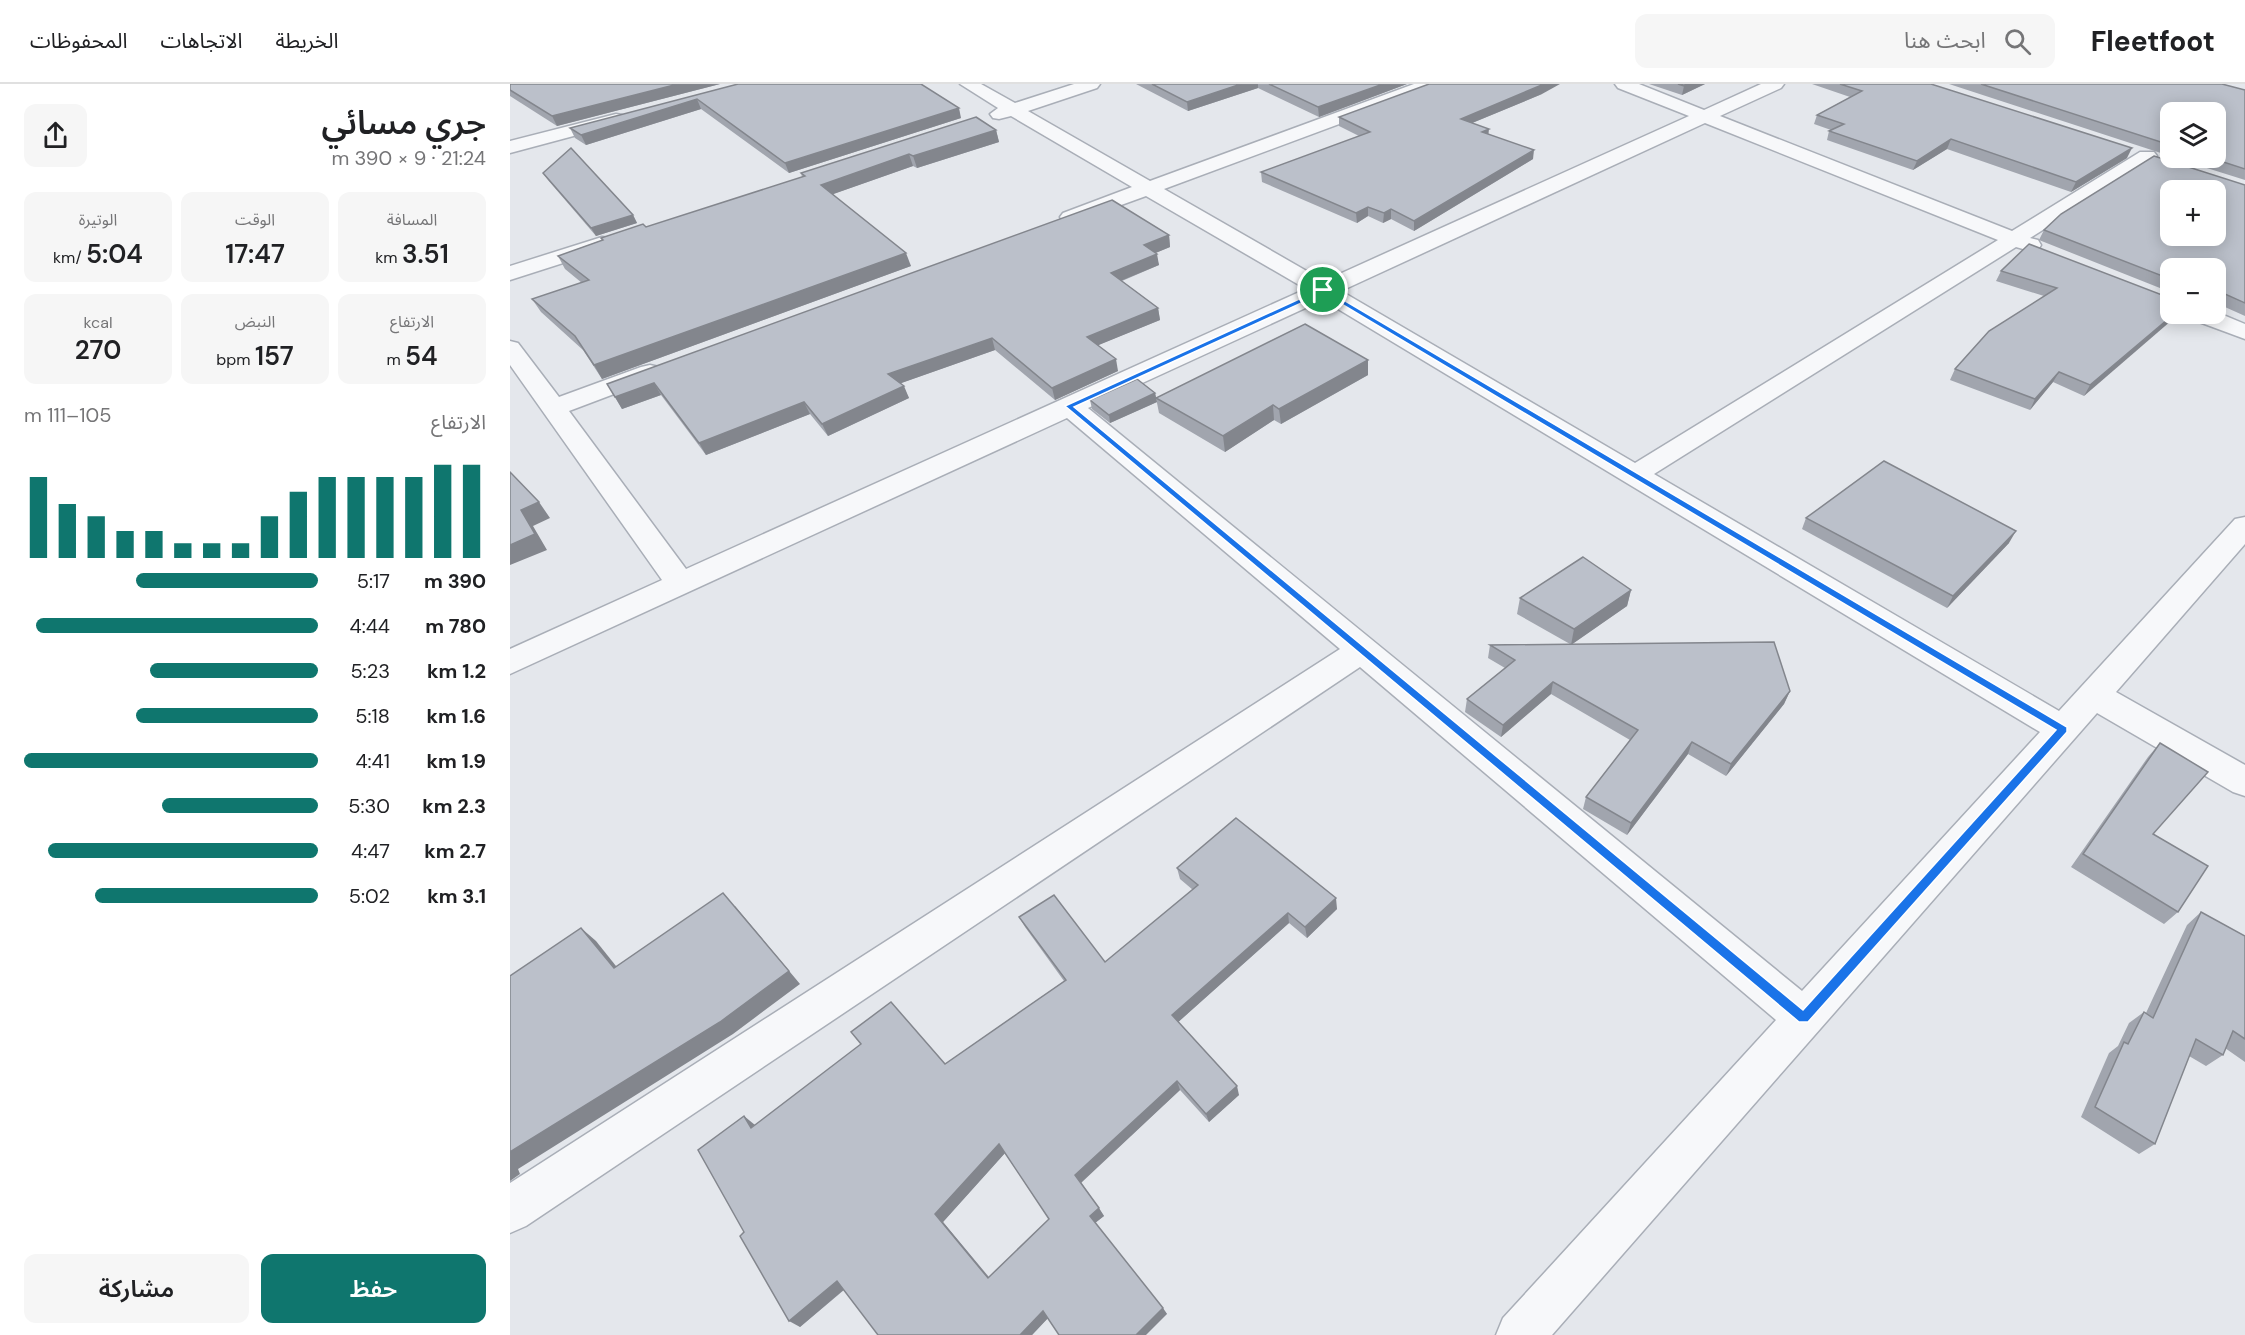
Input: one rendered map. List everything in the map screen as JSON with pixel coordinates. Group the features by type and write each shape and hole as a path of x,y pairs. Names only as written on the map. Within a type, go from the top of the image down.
{"street":[{"path":"969,84 1323,290 2063,729"},
{"path":"977,121 1091,84"},
{"path":"1046,226 1430,84"},
{"path":"1624,84 2045,252"},
{"path":"510,662 1775,84"},
{"path":"510,147 635,114"},
{"path":"1634,475 2013,239 2157,159 2124,149"},
{"path":"510,273 624,236"},
{"path":"2225,324 2245,332"},
{"path":"510,348 681,584"},
{"path":"553,408 665,367"},
{"path":"1069,406 1804,1018"},
{"path":"1520,1335 2245,526"},
{"path":"510,1210 1362,650"},
{"path":"2094,695 2245,782"}],"building":[{"path":"510,84 678,84 552,116 510,90"},
{"path":"738,84 921,84 959,108 785,163 697,99 581,135 570,128"},
{"path":"1152,84 1241,84 1187,102"},
{"path":"1269,84 1383,84 1318,107"},
{"path":"1429,84 1544,84 1461,119 1489,129 1482,132 1534,150 1414,221 1391,209 1384,213 1368,207 1356,213 1261,172 1370,132 1339,117"},
{"path":"1840,84 1931,84 2132,148 2076,182 1951,139 1917,161 1829,131 1844,124 1817,115 1862,91"},
{"path":"1981,84 2222,84 2245,90 2245,169 2226,163 2226,102 2160,102 2160,142"},
{"path":"976,117 996,130 913,156 909,154 821,185 906,253 594,365 575,336 532,299 589,280 558,256 603,240 601,238 643,224 646,227 805,176 801,173"},
{"path":"571,148 633,215 591,228 543,173"},
{"path":"2154,156 2160,158 2160,168 2192,168 2245,185 2245,303 2226,294 2226,258 2160,258 2160,275 2044,230 2061,214"},
{"path":"1112,200 1169,235 1144,245 1157,254 1111,273 1158,308 1087,337 1116,359 1052,388 992,338 888,374 904,386 822,424 804,402 699,443 654,383 615,397 607,384"},
{"path":"2029,244 2160,294 2160,324 2162,324 2090,385 2059,372 2035,399 1955,369 1989,331 2057,288 2001,271"},
{"path":"1305,324 1368,360 1279,409 1273,405 1223,436 1156,398"},
{"path":"1137,379 1155,393 1109,415 1090,400"},
{"path":"1884,461 2016,531 1953,596 1806,518"},
{"path":"510,472 539,502 521,510 535,534 510,545"},
{"path":"1583,557 1631,590 1574,629 1520,598"},
{"path":"1774,642 1790,691 1731,764 1692,742 1631,823 1586,797 1638,730 1553,682 1503,725 1467,699 1515,660 1490,645"},
{"path":"2160,743 2208,772 2153,834 2208,866 2178,912 2083,854"},
{"path":"1236,818 1336,898 1305,927 1288,913 1172,1015 1237,1086 1206,1114 1177,1081 1075,1175 1099,1208 1090,1216 1163,1308 1136,1335 1059,1335 1043,1311 1020,1335 878,1335 837,1281 789,1321 740,1236 744,1232 698,1150 744,1116 751,1128 861,1044 851,1032 891,1002 945,1064 1066,980 1019,917 1054,895 1105,962 1198,885 1177,868","holes":["999,1144 1049,1219 988,1278 935,1214"]},
{"path":"723,893 789,971 720,1022 510,1152 510,976 581,928 614,968"},
{"path":"2201,912 2245,936 2245,1039 2233,1031 2223,1055 2196,1039 2155,1144 2095,1107 2124,1042 2128,1044 2144,1012 2153,1018"}],"route":[{"path":"1323,290 2063,729 1804,1018 1069,406 1323,290"}]}
